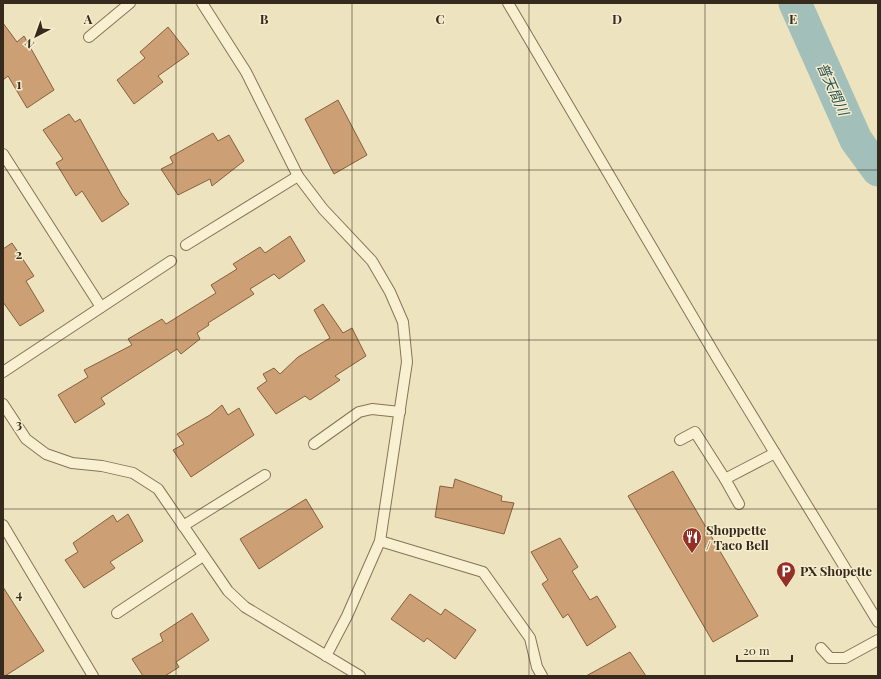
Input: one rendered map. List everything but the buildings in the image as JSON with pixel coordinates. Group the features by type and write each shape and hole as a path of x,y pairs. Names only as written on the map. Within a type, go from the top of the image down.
{"lane":[{"path":"89,37 130,3"},
{"path":"202,3 246,72 298,176 323,209 372,261 393,298 403,322 407,362 380,541 347,616 326,656"},
{"path":"508,3 775,453 878,622"},
{"path":"3,154 101,307"},
{"path":"186,245 298,176"},
{"path":"3,372 171,261"},
{"path":"3,404 26,439 46,454 72,463 102,466 133,473 158,489 228,591 245,607 360,676"},
{"path":"314,444 359,412 372,409 400,412"},
{"path":"680,440 695,432 725,478 739,504"},
{"path":"725,478 775,453"},
{"path":"183,526 265,475"},
{"path":"3,525 93,676"},
{"path":"380,541 484,572 530,638 537,667 542,676"},
{"path":"117,613 204,556"},
{"path":"821,648 830,658 845,658 878,640"}],"waterway":[{"name":"普天間川","path":"795,3 856,140 878,170"}],"place":[{"name":"Shoppette / Taco Bell","path":"692,554"},
{"name":"PX Shopette","path":"786,588"}]}
